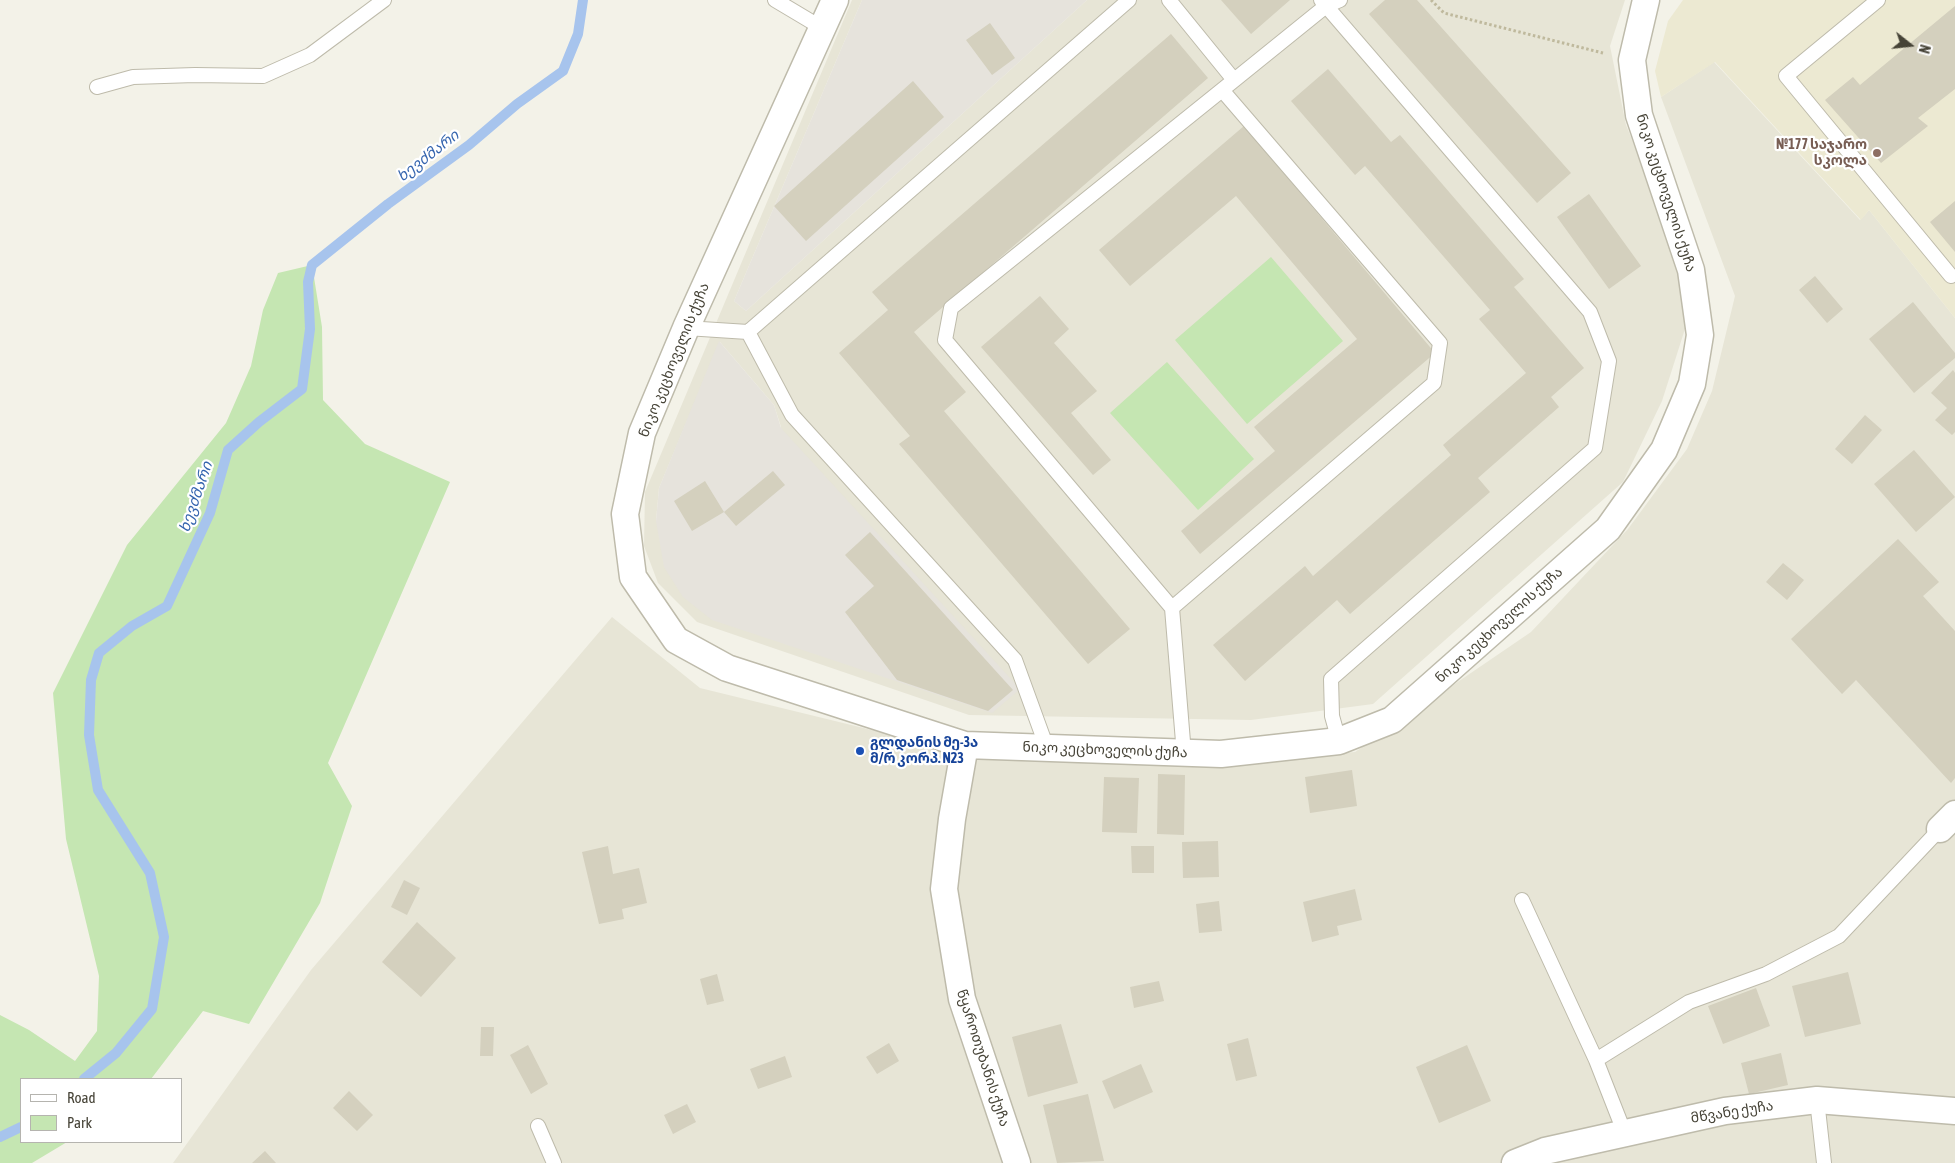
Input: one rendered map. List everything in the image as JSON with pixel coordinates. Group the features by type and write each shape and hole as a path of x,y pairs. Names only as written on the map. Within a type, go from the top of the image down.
{"street":[{"name":"ნიკო კეცხოველის ქუჩა","path":"835,0 686,328 642,433 625,514 633,577 676,640 727,668 965,745 1184,754 1221,754 1339,742 1392,720 1608,529 1664,450 1692,384 1700,335 1692,270 1639,115 1632,60 1646,0"},
{"name":"წყაროთუბანის ქუჩა","path":"965,745 952,819 944,889 962,999 1017,1163"},
{"name":"მწვანე ქუჩა","path":"1515,1163 1545,1151 1725,1111 1817,1100 1955,1110"}],"lane":[{"path":"97,86 133,77 195,75 263,76 310,55 384,0"},
{"path":"775,0 822,28"},
{"path":"686,328 748,332 1129,0"},
{"path":"1169,0 1234,80"},
{"path":"1184,754 1172,608 945,340 951,308 1222,90 1324,3 1340,0"},
{"path":"1878,0 1786,76 1951,276"},
{"path":"1324,3 1590,312 1609,360 1595,448 1331,679 1332,716 1339,742"},
{"path":"1172,608 1434,383 1440,343 1222,90"},
{"path":"748,332 792,415 1015,660 1047,748"},
{"path":"1596,1060 1689,1002 1766,974 1840,936 1948,821"},
{"path":"1522,900 1596,1060 1626,1134"},
{"path":"1817,1100 1824,1163"},
{"path":"538,1126 554,1163"}],"path":[{"path":"1431,0 1444,13 1632,60"}],"shaded area":[{"path":"852,0 862,0 734,301 746,311 1087,0 1625,0 1610,46 1626,125 1687,273 1692,307 1662,401 1623,482 1373,704 1251,720 969,715 697,622 658,583 644,546 645,492","holes":["720,342 774,405 781,427 656,521 659,488"]},
{"path":"862,0 1087,0 746,311 734,301"},
{"name":"№177 საჯარო სკოლა","path":"1683,0 1955,0 1955,318 1869,210 1861,220 1715,62 1661,97 1655,71 1668,21"},
{"path":"1714,62 1860,220 1869,210 1955,318 1955,1163 173,1163 311,970 612,617 700,688 978,756 1214,763 1355,752 1531,632 1628,529 1687,449 1712,391 1735,296 1661,97"},
{"path":"719,341 774,405 781,428 1020,689 992,713 712,620 683,597 664,567 656,521 659,488"}],"green space":[{"path":"1271,257 1343,341 1247,424 1175,340"},
{"path":"312,265 322,327 323,400 365,444 450,482 328,763 352,806 320,903 249,1024 203,1011 152,1078 20,1078 20,1143 65,1143 32,1163 0,1163 0,1015 29,1030 75,1061 97,1031 99,976 66,839 53,693 127,545 226,423 251,366 263,310 278,273"},
{"path":"1167,362 1254,459 1198,510 1110,413"}],"building":[{"path":"1221,0 1290,0 1251,34"},
{"path":"1385,0 1417,0 1571,173 1537,203 1369,14"},
{"path":"1955,6 1955,89 1918,118 1928,126 1881,163 1825,100 1853,77 1860,85"},
{"path":"990,23 1015,58 992,75 966,40"},
{"path":"1171,34 1208,78 914,332 966,392 944,411 1130,629 1088,664 899,444 910,436 839,353 888,310 872,292"},
{"path":"1328,69 1391,142 1400,135 1524,279 1514,287 1584,368 1551,397 1559,407 1478,478 1490,492 1350,614 1337,600 1245,681 1213,645 1305,566 1313,576 1451,455 1443,445 1526,373 1479,319 1490,310 1365,166 1355,175 1291,101"},
{"path":"913,81 944,117 806,241 774,206"},
{"path":"1244,126 1435,353 1200,554 1181,531 1275,451 1254,427 1357,339 1236,196 1130,286 1099,250"},
{"path":"1589,194 1641,266 1609,289 1557,217"},
{"path":"1955,201 1955,252 1930,222"},
{"path":"1815,276 1843,309 1827,323 1799,290"},
{"path":"1040,296 1069,329 1054,343 1097,391 1071,413 1111,460 1093,475 981,347"},
{"path":"1913,302 1955,353 1955,358 1914,393 1869,339"},
{"path":"1953,370 1955,373 1955,432 1952,435 1935,420 1947,408 1931,393"},
{"path":"1865,415 1882,430 1852,464 1835,449"},
{"path":"1914,450 1955,497 1916,532 1874,484"},
{"path":"773,471 785,485 736,526 724,512"},
{"path":"705,481 724,512 692,531 674,501"},
{"path":"870,532 1013,690 988,711 897,680 845,612 874,586 845,555"},
{"path":"1898,539 1939,582 1923,596 1955,631 1955,778 1951,783 1856,680 1842,694 1791,639"},
{"path":"1783,563 1804,580 1787,600 1766,582"},
{"path":"1352,770 1357,806 1310,813 1305,777"},
{"path":"1158,774 1185,775 1184,835 1157,834"},
{"path":"1104,777 1139,778 1137,833 1102,832"},
{"path":"1218,841 1219,877 1183,878 1182,842"},
{"path":"608,846 613,874 639,868 647,903 622,909 624,919 599,924 582,852"},
{"path":"1131,846 1154,846 1154,873 1132,873"},
{"path":"404,880 420,888 407,915 391,907"},
{"path":"1355,889 1362,920 1337,926 1339,935 1312,942 1303,902"},
{"path":"1219,901 1222,931 1199,933 1196,904"},
{"path":"417,922 456,958 421,997 382,962"},
{"path":"1848,972 1861,1024 1805,1037 1792,986"},
{"path":"717,974 724,1001 707,1005 700,979"},
{"path":"1159,981 1164,1001 1134,1008 1130,987"},
{"path":"1756,988 1770,1026 1723,1044 1708,1006"},
{"path":"1061,1024 1078,1083 1028,1097 1012,1037"},
{"path":"481,1027 494,1027 493,1056 480,1056"},
{"path":"1248,1038 1257,1076 1236,1081 1227,1044"},
{"path":"889,1043 899,1061 877,1074 866,1057"},
{"path":"528,1045 548,1084 531,1094 510,1055"},
{"path":"1467,1045 1491,1101 1439,1123 1416,1067"},
{"path":"1781,1053 1788,1085 1749,1094 1741,1063"},
{"path":"785,1056 792,1077 758,1089 750,1069"},
{"path":"1141,1064 1153,1092 1114,1109 1102,1081"},
{"path":"349,1091 373,1115 357,1131 333,1108"},
{"path":"1088,1094 1104,1161 1057,1163 1043,1105"},
{"path":"687,1104 696,1122 673,1134 664,1115"},
{"path":"265,1151 276,1163 252,1163"}],"waterway":[{"name":"ხევძმარი","path":"85,1078 116,1053 152,1009 164,937 150,873 98,790 89,735 91,680 99,653 132,626 167,606 210,513 228,450 259,422 302,389 310,329 308,282 312,265 388,204 469,145 517,104 563,71 578,34 583,0"},
{"name":"ხევძმარი","path":"0,1137 20,1127"}],"place":[{"name":"№177 საჯარო სკოლა","path":"1877,153"},
{"name":"გლდანის მე-3ა მ/რ კორპ. N23","path":"860,751"}]}
